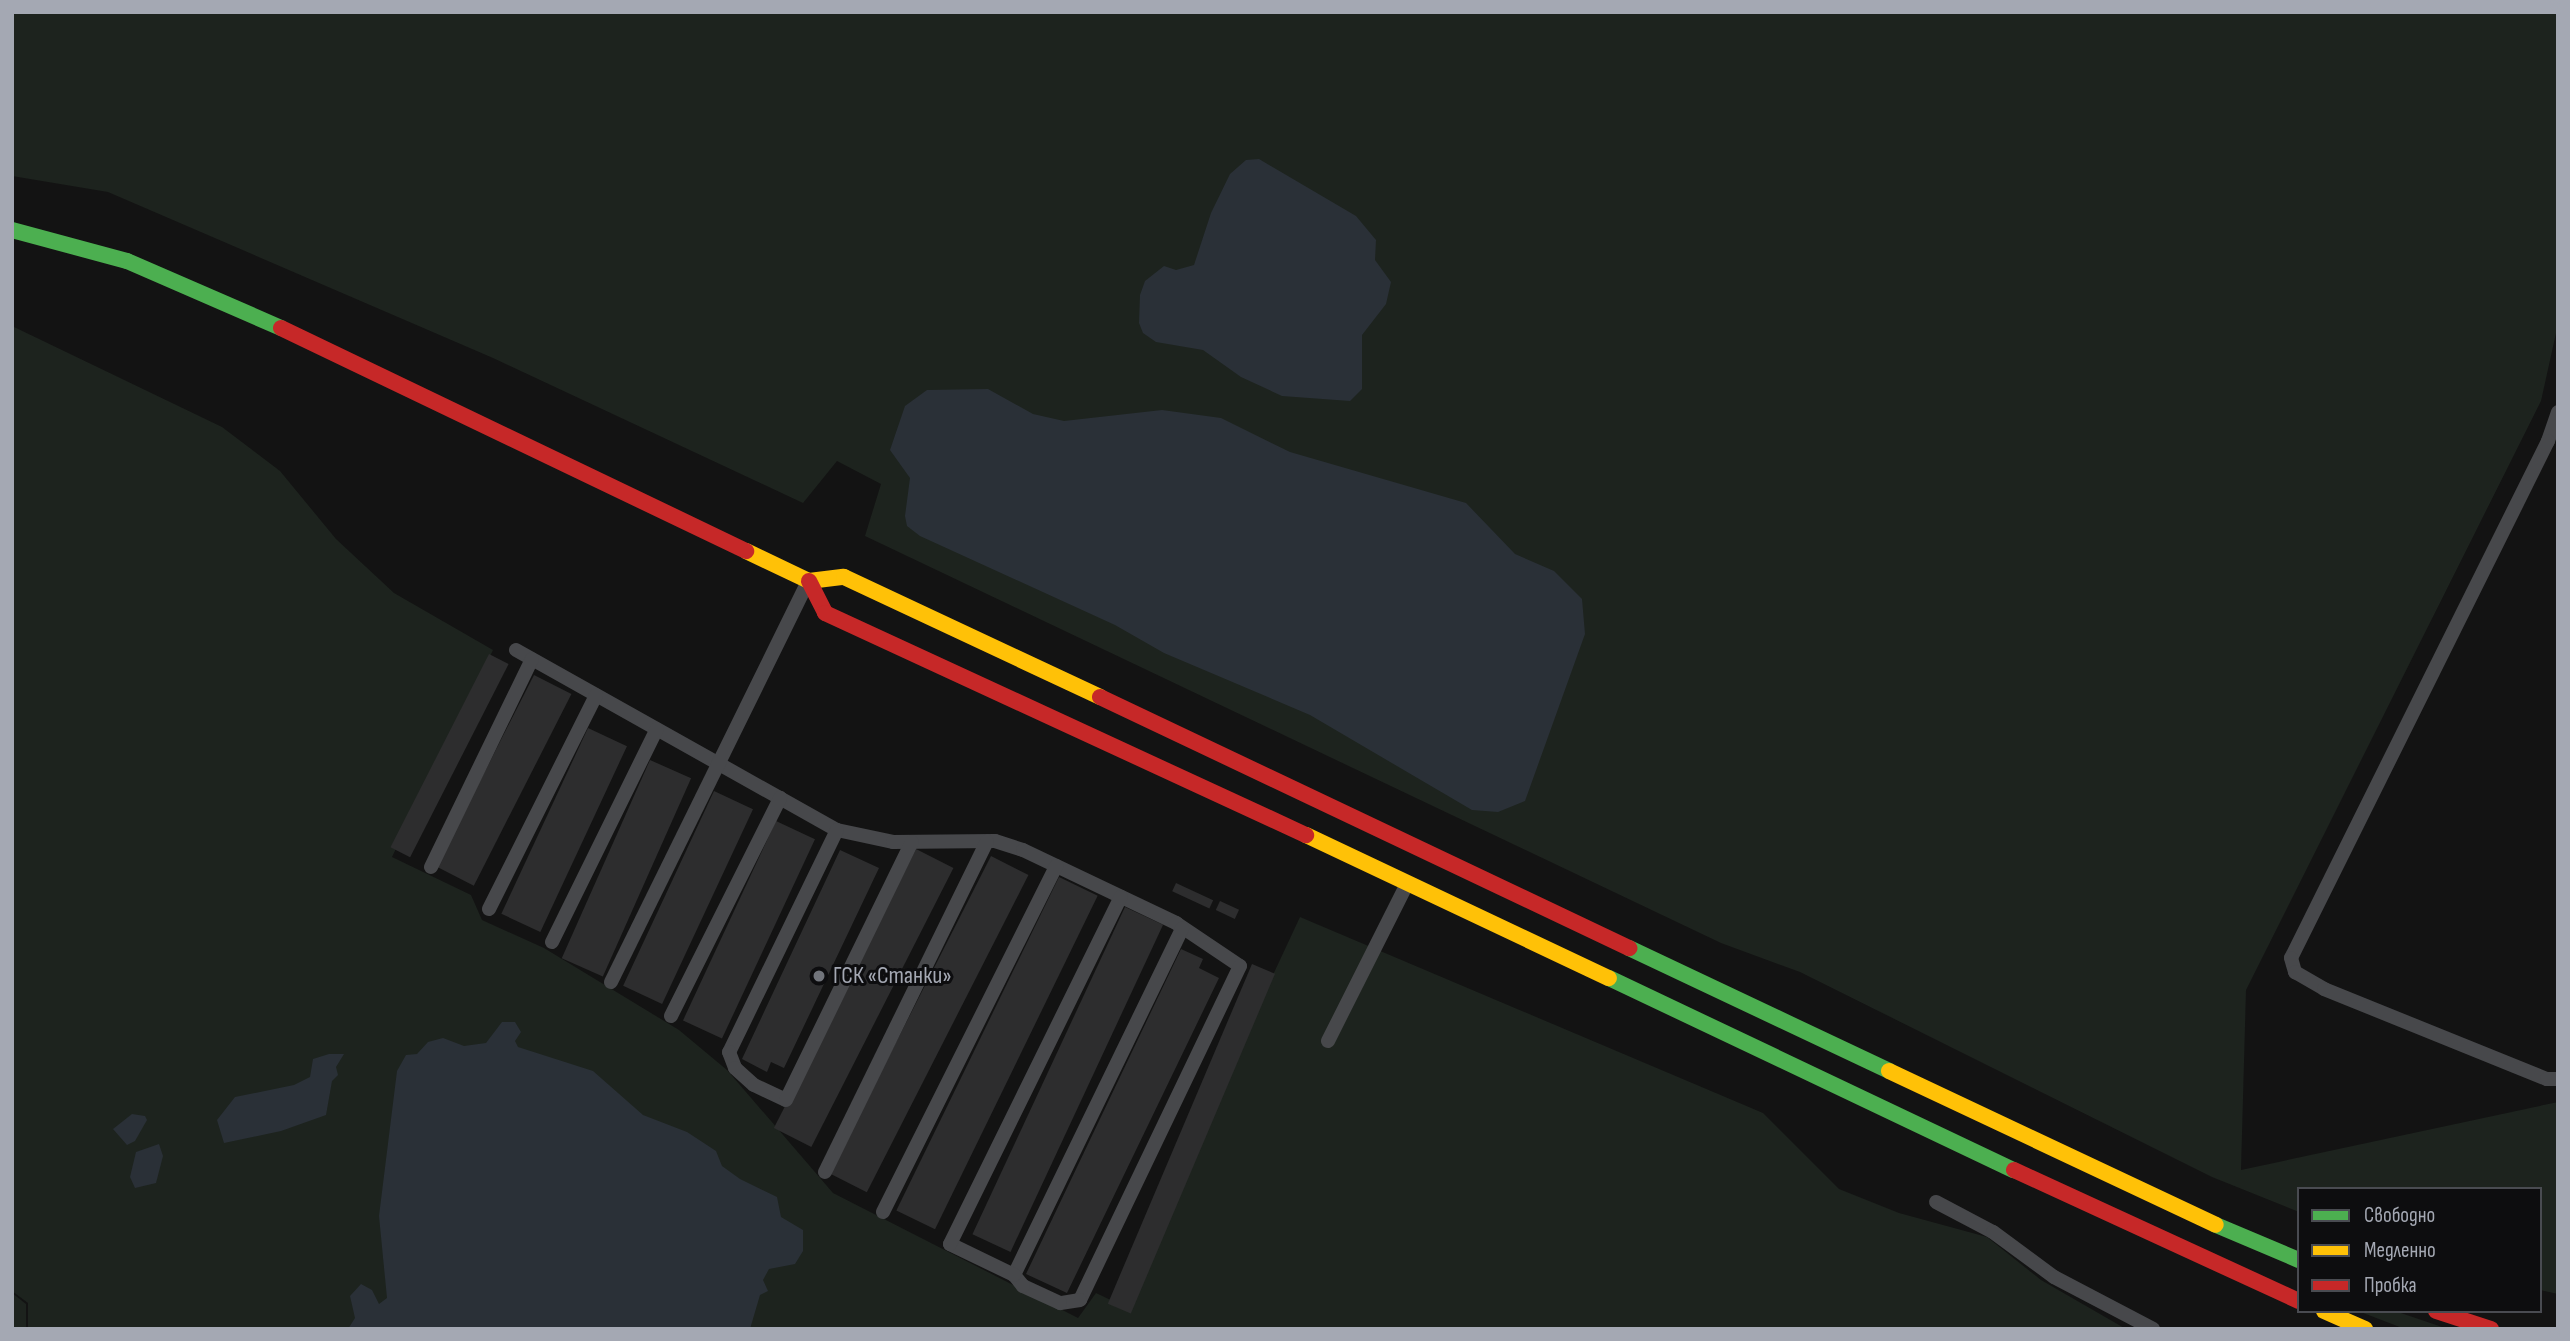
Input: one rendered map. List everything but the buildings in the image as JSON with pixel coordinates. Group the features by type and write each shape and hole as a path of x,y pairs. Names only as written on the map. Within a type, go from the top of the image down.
{"street":[{"path":"12,230 127,261 209,293 808,581 844,576 2175,1208 2297,1259"},
{"path":"808,581 825,613 1407,882 2107,1215 2297,1300"},
{"path":"2329,1313 2365,1329"},
{"path":"2442,1313 2491,1329"}],"lane":[{"path":"2558,412 2548,441 2291,958 2295,972 2324,989 2547,1079 2558,1079"},
{"path":"611,982 808,581"},
{"path":"516,650 837,830 912,842 987,842 1023,850 1121,897 1182,929 1240,966 1080,1300 1060,1303 1023,1286 1014,1275 950,1244 1121,897"},
{"path":"431,867 531,659"},
{"path":"489,909 596,695"},
{"path":"552,942 657,729"},
{"path":"671,1016 780,798"},
{"path":"837,830 729,1052 735,1068 754,1085 786,1100 912,842"},
{"path":"825,1172 987,842"},
{"path":"883,1212 1056,866"},
{"path":"1328,1041 1407,882"},
{"path":"1014,1275 1182,929"},
{"path":"1936,1202 1993,1232 2054,1277 2153,1329"}],"shaded area":[{"path":"12,12 2558,12 2558,324 2541,401 2246,990 2241,1170 2558,1102 2558,1294 2542,1290 2542,1187 2297,1187 2297,1211 2212,1177 1800,972 1721,943 865,536 881,484 837,461 803,503 493,358 108,192 12,176"},
{"path":"1259,159 1356,216 1376,240 1375,260 1391,282 1386,304 1362,335 1362,389 1350,401 1282,396 1241,377 1203,350 1156,342 1143,333 1139,323 1140,295 1145,281 1164,266 1176,270 1194,265 1211,213 1230,174 1246,160"},
{"path":"12,326 222,427 280,471 336,539 394,593 493,650 392,857 471,895 482,920 544,948 679,1030 727,1070 833,1193 1078,1318 1096,1293 1119,1304 1300,917 1763,1113 1839,1189 1899,1213 1987,1237 2041,1280 2126,1329 28,1329 28,1303 12,1291"},
{"path":"988,389 1033,414 1064,421 1162,410 1221,418 1290,452 1466,503 1515,554 1554,571 1582,599 1585,634 1525,801 1498,812 1472,810 1310,715 1164,653 1115,625 920,536 907,526 905,516 910,478 890,450 905,406 927,390"},
{"path":"502,1022 515,1022 521,1032 515,1041 518,1047 593,1071 643,1115 687,1132 716,1151 722,1166 740,1179 777,1197 781,1217 803,1230 803,1251 795,1264 769,1269 763,1280 768,1291 760,1295 750,1329 348,1329 355,1318 350,1296 361,1284 372,1290 379,1304 387,1298 379,1216 397,1071 406,1055 417,1054 428,1042 443,1038 464,1046 486,1043"},
{"path":"329,1054 344,1054 336,1067 338,1075 332,1081 326,1115 281,1131 224,1143 217,1120 235,1097 294,1085 310,1077 313,1059"},
{"path":"132,1114 145,1116 147,1120 135,1141 127,1145 113,1129"},
{"path":"159,1144 163,1156 156,1183 135,1188 130,1177 136,1152"},
{"path":"12,1293 26,1304 26,1329 12,1329"},
{"path":"2363,1313 2401,1313 2448,1329 2405,1329"}],"traffic: fast":[{"path":"12,230 127,261 281,328"},
{"path":"1629,948 1889,1071"},
{"path":"1609,978 2014,1170"},
{"path":"2216,1225 2297,1259"}],"traffic: slow":[{"path":"746,551 809,581 844,577 1100,697"},
{"path":"1306,835 1609,978"},
{"path":"1889,1071 2216,1225"},
{"path":"2329,1313 2365,1329"}],"traffic: jam":[{"path":"281,328 746,551"},
{"path":"809,581 825,613 1306,835"},
{"path":"1100,697 1629,948"},
{"path":"2014,1170 2297,1300"},
{"path":"2442,1313 2491,1329"}],"place":[{"name":"ГСК «Станки»","path":"819,976"}]}
